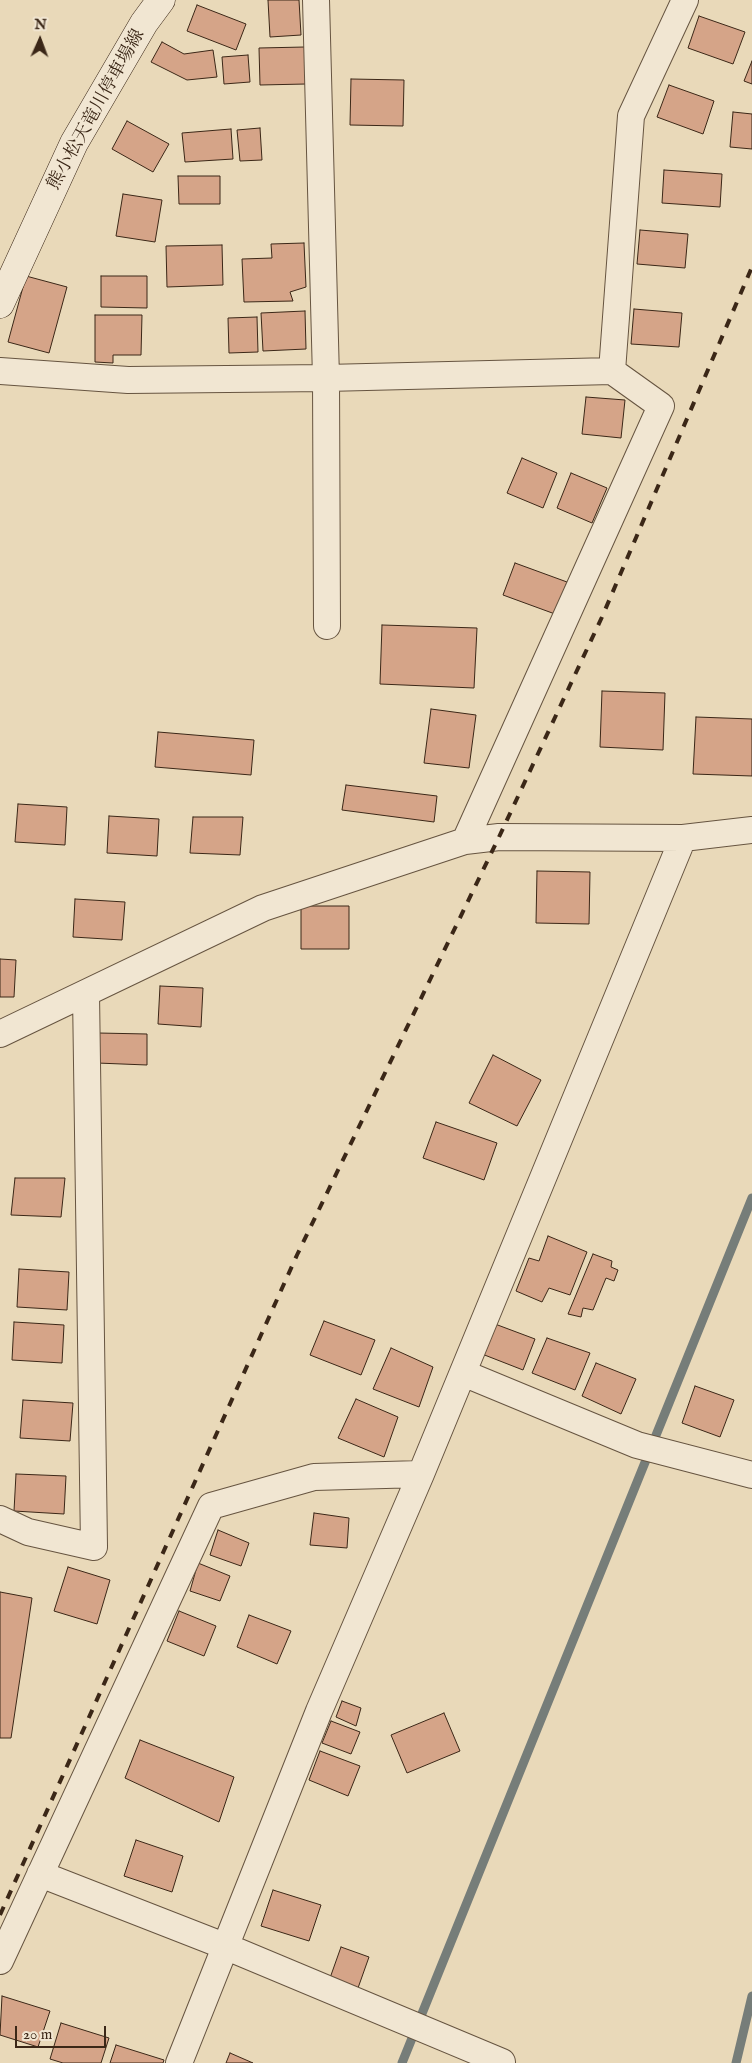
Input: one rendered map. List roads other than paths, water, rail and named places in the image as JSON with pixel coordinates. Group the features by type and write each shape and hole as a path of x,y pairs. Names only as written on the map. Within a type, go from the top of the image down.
{"main road":[{"name":"熊小松天竜川停車場線","path":"0,304 74,143 144,23 161,0"}],"street":[{"path":"316,0 326,378 327,626"},
{"path":"612,371 631,116 685,0"},
{"path":"0,371 128,380 326,378 612,371 661,406 466,841"},
{"path":"0,1034 263,908 466,841 499,837 683,838 752,830"},
{"path":"179,2063 227,1947 319,1711 421,1474 683,838"},
{"path":"0,1519 28,1532 94,1546 86,994"},
{"path":"463,1372 647,1448 752,1475"},
{"path":"0,1961 211,1506 314,1478 421,1474"},
{"path":"40,1874 227,1947 502,2062"}],"waterway":[{"path":"402,2063 752,1198"},
{"path":"736,2063 752,1996"}],"railway":[{"path":"0,1915 297,1255 499,837 602,617 752,267"}]}
